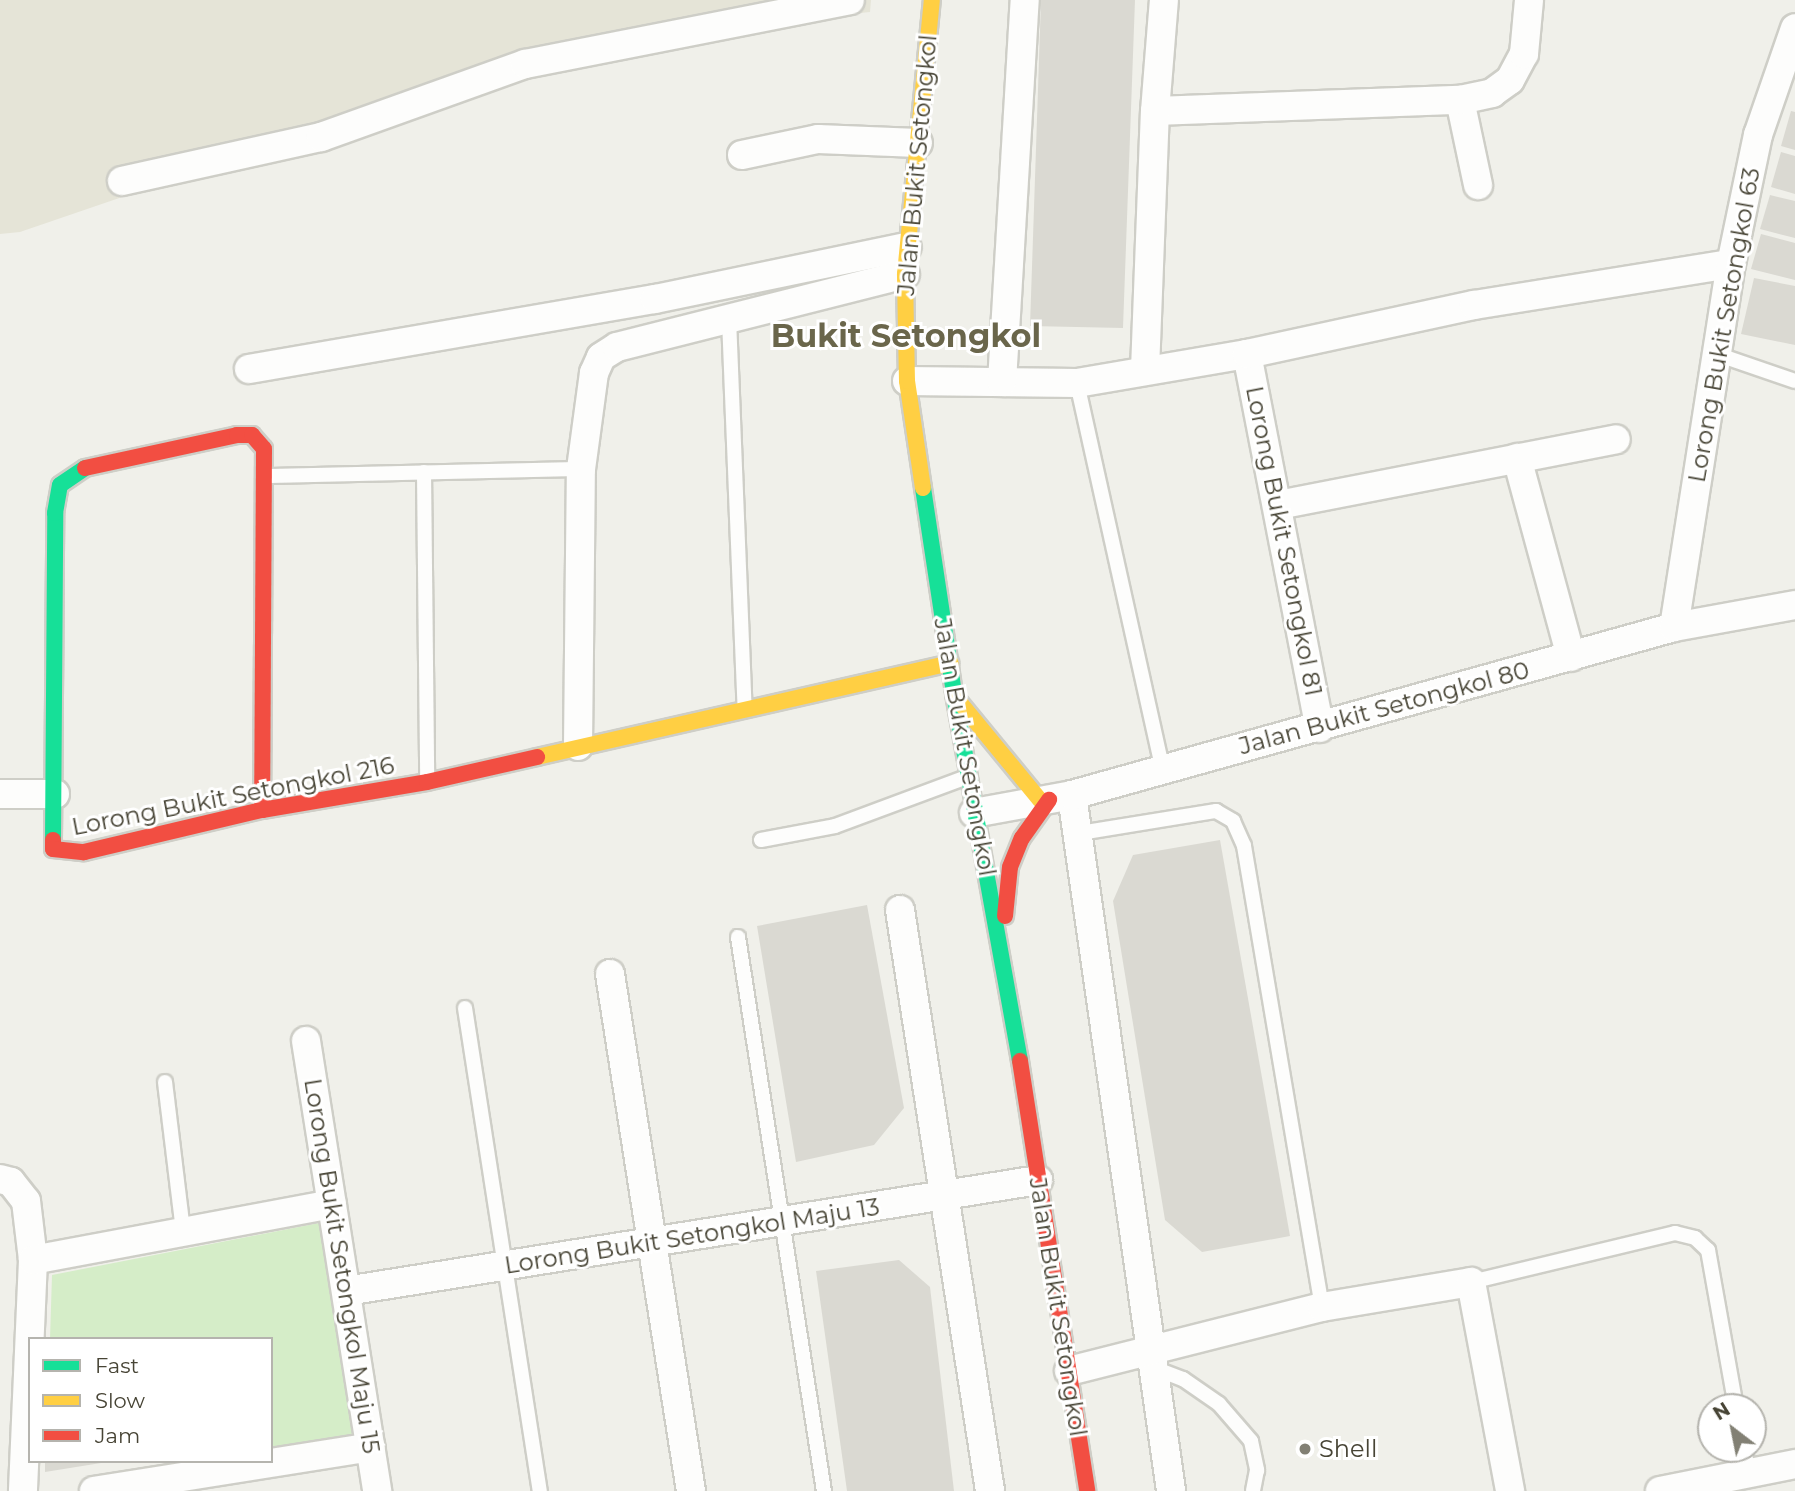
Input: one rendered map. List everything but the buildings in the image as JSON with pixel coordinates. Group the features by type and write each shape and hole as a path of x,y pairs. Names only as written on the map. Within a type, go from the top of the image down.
{"street":[{"path":"122,181 321,136 525,64 850,0"},
{"name":"Jalan Bukit Setongkol","path":"932,0 906,260 906,381 974,813 1002,948 1087,1491"},
{"path":"1002,382 1024,0"},
{"path":"1145,370 1154,111 1164,0"},
{"path":"1154,111 1460,100 1492,93 1510,80 1524,54 1529,0"},
{"name":"Lorong Bukit Setongkol 63","path":"1674,627 1731,264 1758,135 1791,56 1795,29"},
{"path":"1460,100 1478,185"},
{"path":"742,155 818,139 918,143"},
{"path":"578,746 581,469 594,373 601,357 617,346 729,319 906,260"},
{"path":"249,369 656,299 906,260"},
{"path":"906,381 1077,383 1247,354 1474,305 1731,264"},
{"name":"Lorong Bukit Setongkol 81","path":"1247,354 1320,728"},
{"name":"Lorong Bukit Setongkol 216","path":"266,476 264,449 252,435 237,435 81,469 60,485 55,513 53,849 75,852 262,810 427,782 950,663"},
{"path":"1278,505 1616,439"},
{"path":"1517,458 1571,657"},
{"path":"262,810 266,476"},
{"name":"Jalan Bukit Setongkol 80","path":"974,813 1053,798 1162,767 1320,728 1674,627 1795,605"},
{"path":"954,694 1053,798 1080,833 1171,1491"},
{"path":"0,793 55,794"},
{"path":"1002,948 1010,867 1022,838 1053,798"},
{"path":"900,909 990,1491"},
{"path":"610,974 691,1491"},
{"name":"Lorong Bukit Setongkol Maju 15","path":"306,1041 377,1491"},
{"name":"Lorong Bukit Setongkol Maju 13","path":"346,1291 1038,1180"},
{"path":"6,1181 26,1201 33,1260 12,1458 23,1491"},
{"path":"33,1260 332,1204"},
{"path":"1069,1371 1152,1359 1322,1307 1471,1282 1510,1491"},
{"path":"273,1462 370,1447"},
{"path":"94,1491 270,1463"},
{"path":"1660,1491 1743,1463"},
{"path":"1767,1463 1795,1464"}],"lane":[{"path":"729,319 746,710"},
{"path":"1716,354 1795,381"},
{"path":"1077,383 1162,767"},
{"path":"266,476 581,469"},
{"path":"424,472 427,782"},
{"path":"761,840 835,826 968,777"},
{"path":"1080,833 1216,811 1233,821 1244,846 1322,1307"},
{"path":"738,937 824,1491"},
{"path":"465,1008 540,1491"},
{"path":"165,1082 183,1231"},
{"path":"1471,1282 1675,1233 1695,1238 1708,1250 1734,1393"},
{"path":"1152,1359 1219,1404 1251,1441 1256,1470 1253,1491"}],"shaded area":[{"path":"0,0 871,0 870,12 821,17 531,72 329,149 131,194 20,232 0,234"}],"green space":[{"path":"319,1223 354,1435 273,1450 273,1337 50,1337 52,1275"}],"traffic: fast":[{"path":"53,840 55,513 60,485 85,468"},
{"path":"923,488 954,694 1020,1061"}],"traffic: slow":[{"path":"923,488 907,381 905,274 932,0"},
{"path":"537,757 950,663"},
{"path":"957,699 1040,800"}],"traffic: jam":[{"path":"85,468 237,435 252,435 264,449 262,810"},
{"path":"53,840 53,849 84,852 262,810 427,782 537,757"},
{"path":"1005,916 1010,867 1022,838 1049,800"},
{"path":"1020,1061 1087,1491"}],"place":[{"name":"Shell","path":"1305,1449"}],"district":[{"name":"Bukit Setongkol","path":"906,336"}]}
